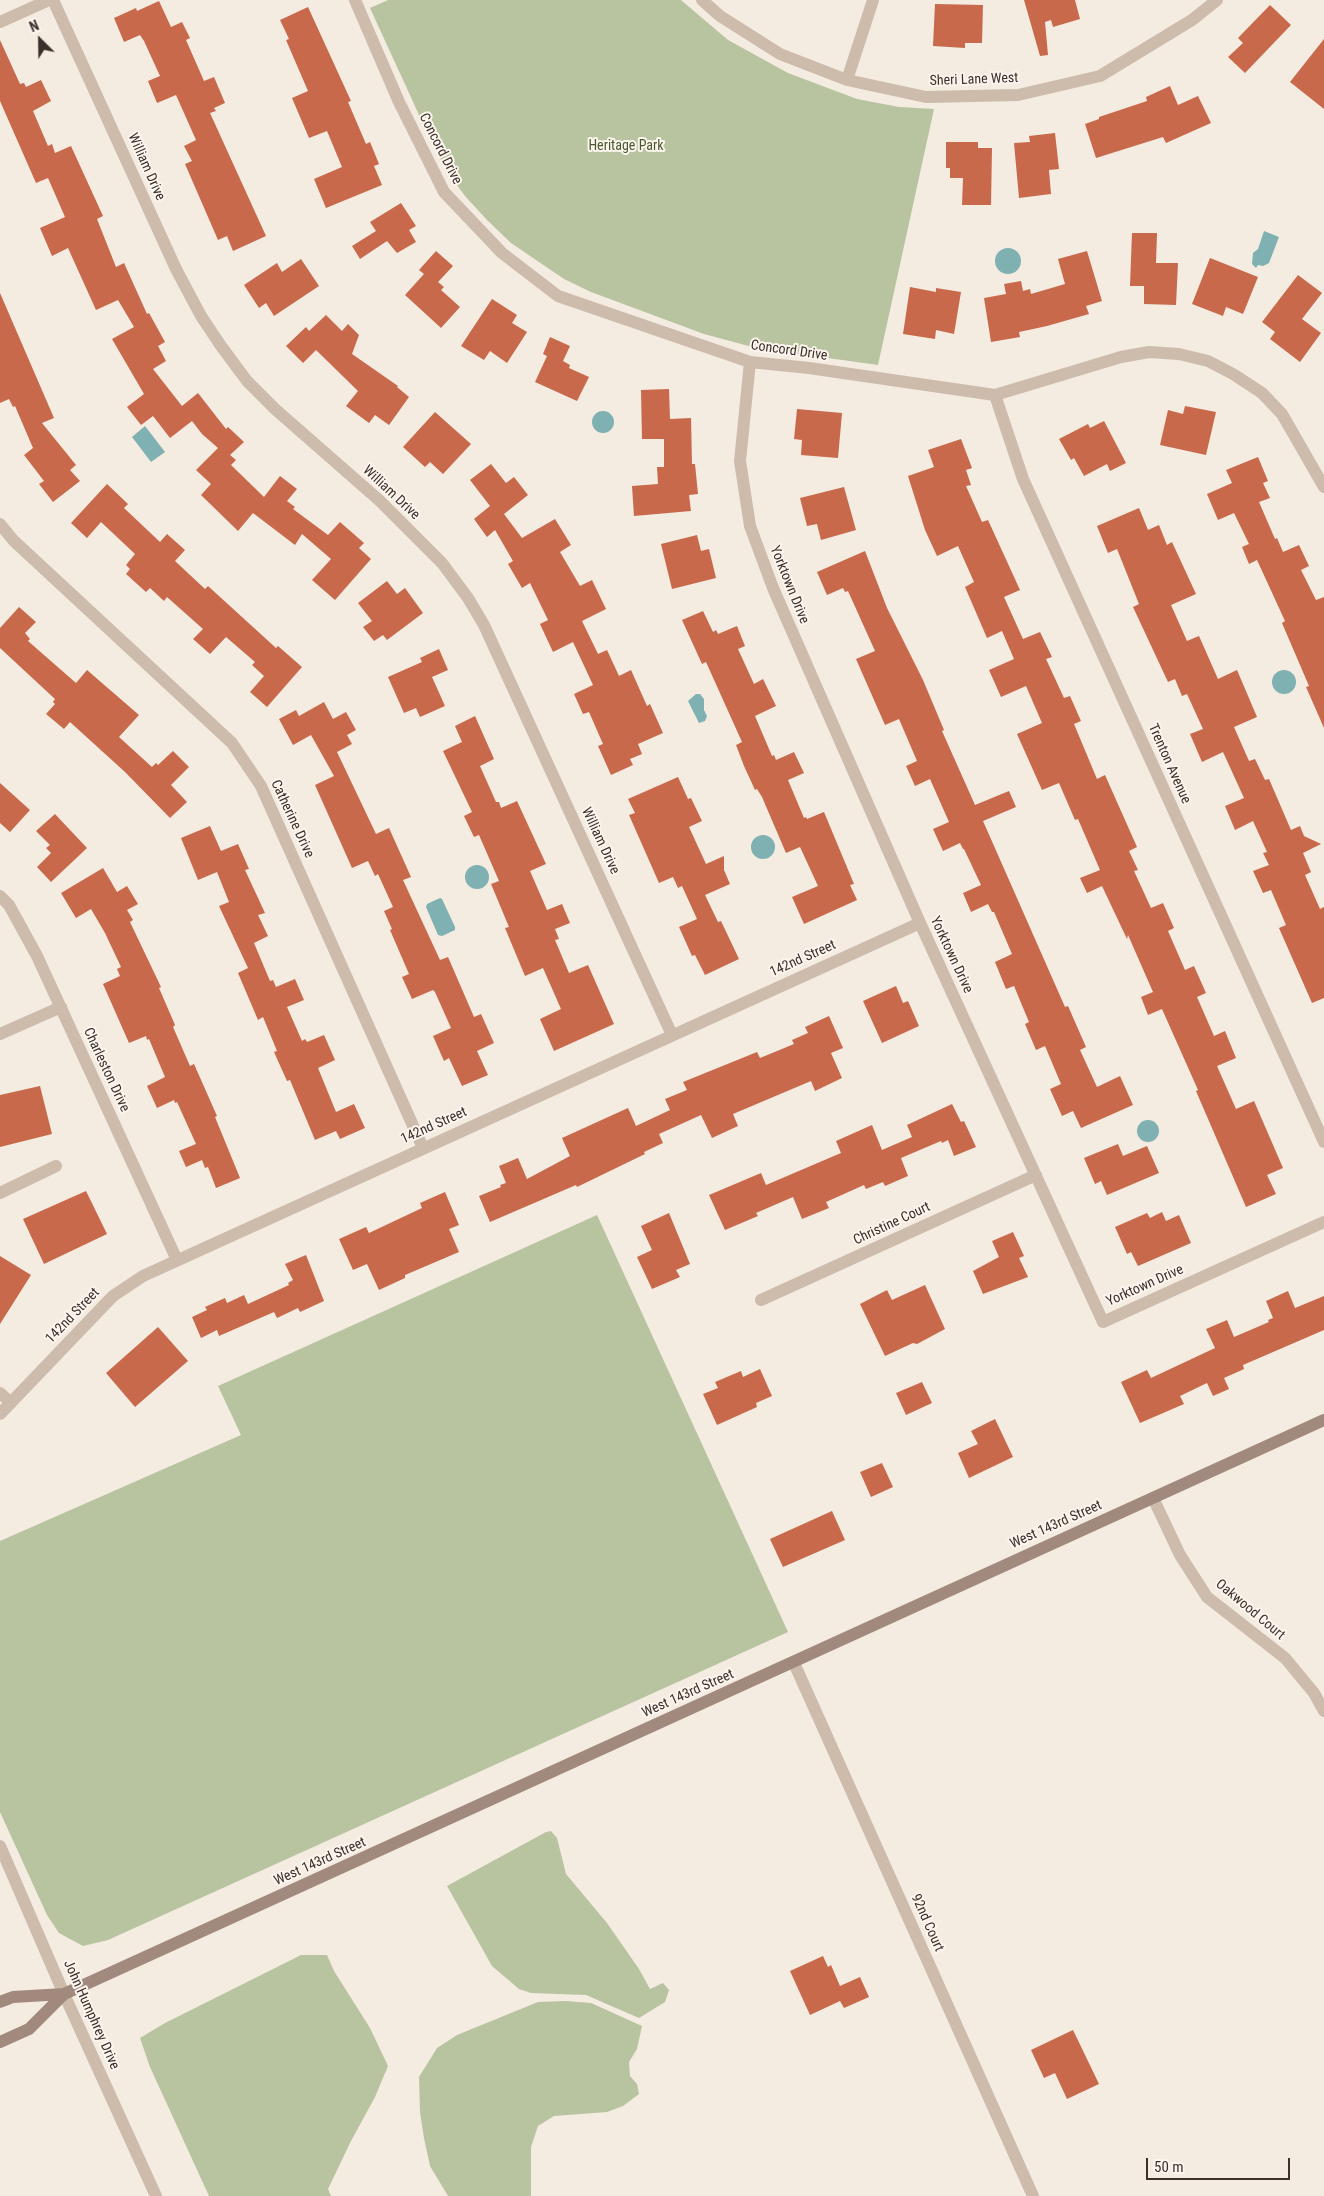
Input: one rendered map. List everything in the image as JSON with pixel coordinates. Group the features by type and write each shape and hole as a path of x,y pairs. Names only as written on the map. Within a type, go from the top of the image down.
{"main road":[{"name":"West 143rd Street","path":"0,2042 29,2029 64,1994 1324,1420"},
{"name":"West 143rd Street","path":"0,2002 13,1996 64,1994"}],"street":[{"path":"0,22 49,0"},
{"name":"William Drive","path":"53,0 176,269 201,316 220,346 247,382 380,501 442,563 480,619 672,1035"},
{"name":"Concord Drive","path":"356,0 399,102 444,192 502,253 558,296 750,362 809,368 995,395 1121,356 1179,354 1208,362 1233,374 1262,393 1282,414 1324,487"},
{"name":"Sheri Lane West","path":"702,0 720,16 780,54 847,80 926,97 1018,95 1100,76 1192,20 1217,0"},
{"path":"847,80 873,0"},
{"name":"Yorktown Drive","path":"750,362 740,461 750,526 773,588 920,923 1103,1322 1324,1222"},
{"name":"Trenton Avenue","path":"995,395 1023,479 1324,1142"},
{"name":"Catherine Drive","path":"0,524 14,541 232,743 262,786 423,1148"},
{"name":"Charleston Drive","path":"0,896 9,905 37,956 177,1260"},
{"name":"142nd Street","path":"0,1414 113,1296 143,1276 920,923"},
{"path":"0,1034 60,1007"},
{"path":"0,1193 56,1166"},
{"name":"Christine Court","path":"761,1300 1036,1175"},
{"path":"0,1393 10,1403"},
{"name":"Oakwood Court","path":"1153,1498 1180,1555 1208,1597 1285,1658 1314,1692 1324,1711"},
{"name":"92nd Court","path":"794,1663 1033,2196"},
{"name":"John Humphrey Drive","path":"0,1846 64,1994 156,2196"}],"green space":[{"name":"Heritage Park","path":"388,0 681,0 728,40 788,73 857,99 899,107 934,109 878,365 756,348 704,334 591,292 564,279 511,243 465,196 446,170 431,141 370,8"},
{"path":"597,1215 788,1632 108,1940 83,1946 59,1933 47,1915 0,1812 0,1541 241,1435 218,1386"},
{"path":"551,1831 557,1838 566,1874 607,1923 639,1969 650,1989 663,1983 669,1990 665,2002 639,2018 586,1995 531,1993 519,1989 492,1966 447,1886"},
{"path":"301,1955 327,1955 334,1971 370,2028 388,2066 375,2097 328,2189 331,2196 209,2196 150,2067 140,2038 165,2023"},
{"path":"566,2001 591,2003 642,2026 637,2049 629,2062 630,2076 637,2084 639,2094 623,2106 607,2112 554,2116 538,2126 531,2147 531,2196 448,2196 430,2166 420,2112 419,2077 437,2048 457,2035 538,2002"}],"water":[{"path":"1264,231 1279,237 1269,263 1263,266 1258,265 1256,268 1252,264 1253,253 1258,249"},
{"path":"1008,248 1017,252 1021,261 1017,270 1008,274 999,270 995,261 999,252"},
{"path":"599,411 607,411 614,418 614,426 607,433 599,433 592,426 592,418"},
{"path":"145,426 165,452 151,462 132,437"},
{"path":"1284,670 1289,671 1295,677 1295,687 1289,693 1284,694 1279,693 1273,687 1272,682 1273,677 1279,671"},
{"path":"696,694 700,694 704,699 704,710 707,716 705,721 699,723 688,701"},
{"path":"763,835 768,836 774,842 774,852 768,858 763,859 758,858 752,852 751,847 752,842 758,836"},
{"path":"477,865 485,869 489,877 485,885 477,889 469,885 465,877 469,869"},
{"path":"440,898 455,927 455,930 442,936 438,935 426,907 427,904"},
{"path":"1148,1120 1156,1123 1159,1131 1156,1139 1148,1142 1140,1139 1137,1131 1140,1123"}],"building":[{"path":"1024,0 1075,0 1080,19 1053,27 1051,20 1045,22 1048,55 1040,56"},
{"path":"159,1 171,27 182,22 190,38 186,40 204,81 214,77 225,103 214,108 216,111 210,113 266,236 233,251 227,236 218,240 185,164 192,161 184,146 196,140 176,95 157,103 148,81 160,76 144,41 140,35 124,42 114,18 136,8 137,11"},
{"path":"935,4 983,5 982,43 965,43 965,48 933,46"},
{"path":"1270,5 1291,25 1245,73 1228,57 1243,43 1238,38"},
{"path":"308,7 351,101 348,102 366,144 370,142 379,164 374,166 382,185 326,208 314,179 342,167 327,131 309,138 292,98 308,91 286,40 289,39 280,20"},
{"path":"1324,39 1324,109 1290,82"},
{"path":"0,40 20,84 24,83 26,87 41,80 51,101 33,111 48,146 52,144 55,153 71,146 103,216 97,219 116,267 124,263 147,314 149,313 165,342 158,346 166,361 153,369 182,406 198,393 226,429 228,427 244,442 230,455 236,460 231,465 264,497 280,476 297,489 287,501 295,507 293,509 328,535 340,522 364,543 359,548 371,559 335,600 312,580 331,559 302,534 295,545 253,513 238,531 201,495 211,484 196,470 218,448 202,434 192,421 170,438 153,416 141,425 127,407 144,394 112,339 134,327 118,300 96,310 68,248 52,256 40,228 65,217 48,178 36,183 0,101"},
{"path":"1170,86 1178,105 1198,96 1211,123 1166,143 1163,137 1096,158 1085,124 1099,119 1099,117 1147,101 1146,97"},
{"path":"1055,133 1059,169 1049,170 1051,194 1019,198 1014,143 1030,142 1029,136"},
{"path":"946,142 978,142 978,148 992,148 991,205 962,205 963,178 950,178 950,168 946,168"},
{"path":"401,203 416,226 409,230 416,242 397,253 387,241 360,259 352,246 376,231 370,222"},
{"path":"1132,233 1157,233 1156,263 1178,263 1176,305 1144,304 1144,286 1130,286"},
{"path":"436,251 453,266 438,282 444,287 441,290 460,307 441,328 405,295 424,274 419,270"},
{"path":"1087,251 1102,301 1086,306 1089,314 1019,332 1020,337 991,342 984,298 1006,294 1004,284 1021,281 1023,291 1030,289 1031,294 1065,284 1058,259"},
{"path":"1210,258 1258,277 1243,314 1226,307 1223,316 1192,304"},
{"path":"301,259 319,286 274,316 266,303 259,308 244,285 277,263 282,272"},
{"path":"1298,275 1322,293 1302,319 1321,333 1300,362 1270,339 1275,332 1262,322"},
{"path":"910,287 936,292 936,288 961,292 954,334 936,330 935,339 903,334"},
{"path":"0,293 54,418 42,423 76,465 70,470 80,481 53,502 39,484 44,481 24,455 33,448 15,406 13,407 9,399 0,403"},
{"path":"492,299 517,315 512,323 527,332 507,363 490,351 484,360 461,346"},
{"path":"326,315 342,331 348,324 359,335 352,354 398,386 409,397 389,425 375,415 369,423 346,406 358,391 316,350 303,363 286,346 306,327 309,331"},
{"path":"550,337 570,346 563,361 570,365 569,368 589,377 577,401 535,382 547,356 543,354"},
{"path":"669,389 670,419 691,418 692,464 695,464 698,494 689,495 691,511 634,516 632,486 658,484 657,467 664,467 664,439 642,439 641,390"},
{"path":"1185,406 1216,412 1206,455 1160,445 1168,410 1183,414"},
{"path":"797,409 842,413 838,458 801,455 802,440 794,439"},
{"path":"435,412 471,444 443,474 430,462 425,467 403,447"},
{"path":"1104,421 1126,463 1110,471 1107,464 1084,476 1074,458 1071,460 1059,439 1088,424 1090,428"},
{"path":"961,439 972,468 966,470 971,485 966,486 982,522 988,520 1020,590 1004,597 1023,639 1040,632 1052,657 1046,659 1064,698 1070,696 1081,721 1074,724 1097,779 1105,775 1137,847 1129,851 1138,870 1134,871 1151,908 1163,903 1174,928 1168,931 1185,970 1194,966 1206,993 1197,997 1214,1036 1225,1031 1236,1058 1217,1066 1236,1109 1254,1101 1283,1168 1267,1175 1276,1194 1246,1207 1196,1091 1198,1090 1162,1009 1148,1015 1141,997 1153,992 1128,935 1127,939 1102,886 1087,893 1080,878 1100,870 1078,819 1075,820 1059,783 1042,790 1017,734 1042,723 1026,686 1001,697 989,670 1014,659 1002,631 987,638 965,587 974,582 958,546 937,556 925,530 908,476 934,467 928,450"},
{"path":"1258,457 1268,481 1263,483 1270,498 1259,502 1275,539 1277,538 1283,552 1299,545 1309,566 1301,570 1316,600 1324,597 1324,728 1306,687 1309,686 1282,623 1285,621 1257,560 1249,564 1242,547 1249,544 1234,513 1218,520 1207,494 1232,483 1226,470"},
{"path":"491,464 506,483 514,477 528,495 504,514 522,538 555,519 571,545 560,552 580,586 592,580 606,609 582,621 598,654 607,650 619,676 631,670 647,706 650,704 663,733 638,744 642,754 630,759 633,765 611,775 598,746 603,744 589,712 583,714 574,694 593,685 573,642 553,652 540,624 548,620 530,583 522,588 508,564 513,561 495,530 487,537 474,519 490,506 470,480"},
{"path":"107,484 128,504 124,508 160,542 167,534 185,550 175,561 205,589 208,586 276,648 278,646 302,667 267,707 250,692 264,676 252,665 255,662 226,637 210,654 193,639 203,629 167,597 164,601 150,588 146,592 126,574 130,569 126,565 135,554 101,522 87,538 71,523"},
{"path":"844,487 856,530 821,540 817,524 807,526 800,498"},
{"path":"1139,508 1148,530 1159,525 1167,545 1172,542 1196,594 1171,605 1187,641 1199,636 1218,679 1237,670 1257,717 1234,727 1249,761 1255,759 1265,780 1269,779 1291,830 1300,826 1304,836 1321,844 1303,853 1311,872 1305,875 1320,909 1324,907 1324,998 1312,1003 1279,928 1286,925 1271,890 1263,893 1253,871 1269,865 1263,853 1267,852 1253,821 1235,830 1225,806 1244,798 1223,752 1202,762 1190,734 1203,729 1187,694 1182,696 1175,679 1168,682 1133,607 1139,604 1117,549 1108,553 1097,526"},
{"path":"697,535 701,551 709,549 716,578 672,589 661,544"},
{"path":"865,551 887,608 923,680 944,730 942,731 975,805 1009,791 1016,807 983,821 1065,1007 1068,1006 1086,1047 1080,1050 1097,1087 1120,1076 1133,1105 1081,1128 1073,1111 1062,1116 1050,1089 1061,1084 1045,1046 1036,1050 1025,1024 1029,1022 1014,986 1006,989 995,962 1012,954 994,912 992,912 988,904 971,912 963,893 981,885 964,849 960,843 943,851 933,829 949,822 930,779 915,786 906,766 917,761 899,719 885,725 856,659 875,651 848,591 845,592 843,588 827,595 817,572"},
{"path":"387,581 397,594 405,588 423,613 387,640 383,635 374,641 363,627 372,621 358,603"},
{"path":"19,607 36,622 25,633 30,639 28,641 76,683 87,670 139,715 119,737 152,767 156,763 158,765 173,751 189,767 171,785 187,802 170,818 125,772 70,722 64,729 46,714 55,704 53,702 55,699 0,648 0,628"},
{"path":"703,611 713,632 716,630 718,634 737,626 745,646 738,649 754,684 763,679 776,706 755,716 772,756 774,755 776,760 794,752 804,773 788,780 804,818 806,817 807,819 824,812 854,884 850,885 857,900 804,924 792,897 818,886 800,847 786,853 762,797 757,789 755,790 744,766 736,745 742,742 706,662 702,664 682,620"},
{"path":"439,649 448,670 432,677 445,706 420,717 416,708 404,713 388,677 422,662 420,658"},
{"path":"324,702 333,719 346,712 356,730 347,735 352,744 337,752 376,834 389,828 411,877 403,880 440,960 448,957 474,1017 481,1014 494,1043 477,1051 488,1075 462,1086 449,1058 444,1061 433,1036 451,1028 435,992 433,990 412,999 402,977 409,974 384,911 393,907 378,874 375,876 368,861 352,868 315,785 334,776 311,735 293,745 279,719 296,710 299,716"},
{"path":"475,716 494,759 480,766 496,802 499,802 501,808 517,801 546,864 530,871 547,910 562,904 570,923 555,929 559,939 555,940 569,973 588,965 614,1024 554,1051 540,1019 561,1009 543,968 525,976 505,928 509,927 491,884 499,881 479,835 474,837 464,816 472,812 443,751 462,742 455,726"},
{"path":"678,777 688,799 691,798 702,821 689,827 706,864 724,856 724,870 730,884 705,895 718,922 721,921 739,959 705,975 695,955 692,956 679,927 697,919 682,886 678,888 673,877 659,883 629,815 635,813 628,799"},
{"path":"0,783 30,810 10,832 0,823"},
{"path":"55,814 87,848 51,882 37,867 51,853 46,848 50,845 36,831"},
{"path":"210,826 221,851 238,844 249,869 245,870 265,913 258,915 268,936 254,943 270,981 273,980 276,987 295,979 304,1000 287,1007 302,1041 305,1039 307,1042 324,1035 335,1060 318,1068 336,1112 354,1104 365,1128 340,1139 336,1131 315,1140 290,1080 287,1081 274,1052 277,1051 263,1017 258,1020 238,973 248,968 219,906 229,902 217,872 198,880 181,838"},
{"path":"103,868 117,892 127,886 138,904 127,910 133,920 130,922 161,987 159,988 175,1025 173,1027 190,1066 194,1064 217,1116 215,1117 240,1178 216,1188 208,1167 205,1168 202,1160 186,1167 179,1151 196,1144 177,1102 175,1103 174,1100 157,1108 147,1086 165,1077 146,1036 129,1043 103,984 120,976 117,969 121,967 105,933 91,909 76,918 61,893"},
{"path":"896,986 903,1003 908,1001 919,1026 882,1043 863,1001"},
{"path":"829,1016 843,1048 831,1053 842,1078 815,1091 811,1081 733,1114 738,1126 712,1138 701,1115 659,1134 663,1143 644,1152 645,1154 577,1187 576,1185 490,1222 479,1196 506,1183 499,1166 518,1158 527,1179 570,1156 562,1138 628,1108 636,1126 670,1110 665,1099 687,1090 683,1082 757,1052 760,1058 794,1044 792,1040 808,1033 805,1027"},
{"path":"40,1086 52,1134 0,1147 0,1095"},
{"path":"952,1104 961,1122 964,1121 976,1147 954,1156 948,1140 942,1143 941,1141 901,1158 908,1176 885,1186 883,1182 866,1189 864,1185 826,1202 829,1208 802,1219 793,1197 756,1213 758,1216 725,1230 709,1195 761,1173 766,1185 841,1153 836,1141 872,1125 882,1150 912,1137 907,1125"},
{"path":"1118,1144 1123,1156 1147,1146 1159,1173 1107,1195 1101,1181 1095,1184 1084,1158"},
{"path":"86,1191 107,1234 44,1264 23,1219"},
{"path":"445,1192 459,1225 449,1229 459,1252 405,1275 405,1278 379,1290 367,1264 353,1270 339,1239 366,1227 369,1233 422,1208 420,1203"},
{"path":"1162,1212 1166,1221 1179,1215 1191,1243 1138,1266 1131,1252 1127,1254 1115,1227 1147,1213 1150,1218"},
{"path":"669,1213 690,1264 676,1270 680,1277 652,1289 637,1257 652,1250 641,1226"},
{"path":"1013,1232 1024,1256 1019,1258 1028,1277 983,1294 973,1271 999,1257 992,1241"},
{"path":"306,1255 324,1301 300,1312 298,1308 277,1318 274,1312 219,1336 217,1330 201,1338 192,1317 207,1310 205,1307 225,1298 227,1303 244,1295 248,1304 289,1285 288,1283 293,1280 285,1264"},
{"path":"0,1256 31,1275 0,1324"},
{"path":"925,1285 945,1329 917,1344 913,1343 885,1356 860,1304 887,1290 892,1300"},
{"path":"1288,1291 1295,1308 1324,1296 1324,1330 1243,1365 1244,1369 1224,1378 1229,1389 1213,1396 1207,1383 1180,1396 1184,1404 1140,1423 1121,1382 1147,1370 1151,1378 1215,1348 1206,1329 1227,1320 1234,1337 1269,1322 1268,1320 1273,1318 1266,1301"},
{"path":"158,1327 188,1361 135,1407 106,1373"},
{"path":"760,1369 772,1396 756,1403 757,1407 717,1425 703,1394 718,1388 715,1382 741,1371 743,1377"},
{"path":"922,1382 932,1403 906,1415 896,1393"},
{"path":"995,1419 1013,1457 969,1478 958,1453 978,1444 971,1431"},
{"path":"882,1463 893,1487 871,1497 860,1472"},
{"path":"832,1511 845,1540 783,1567 770,1539"},
{"path":"823,1956 828,1967 831,1965 840,1986 860,1977 869,1997 844,2008 840,2001 810,2015 790,1971"},
{"path":"1073,2030 1099,2084 1067,2099 1055,2073 1044,2078 1031,2050"}]}
